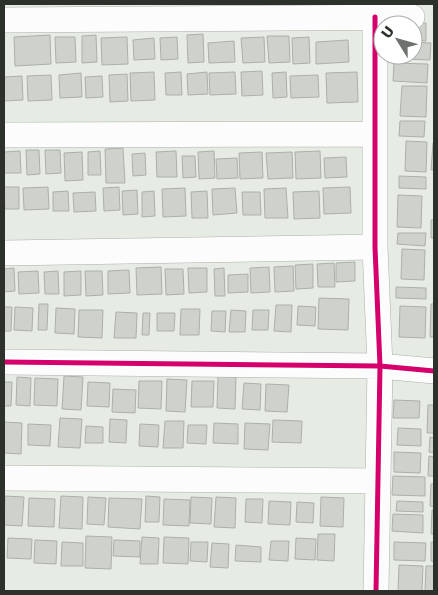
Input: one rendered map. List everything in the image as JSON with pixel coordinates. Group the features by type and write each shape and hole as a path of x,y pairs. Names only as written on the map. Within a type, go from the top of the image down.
{"street":[{"path":"4,20 373,17"},
{"path":"375,65 375,247 380,366 376,591"},
{"path":"4,134 374,134"},
{"path":"4,253 375,247"},
{"path":"4,362 380,366 434,370"},
{"path":"4,478 378,480"}],"building":[{"path":"423,23 426,23 426,41 423,41"},
{"path":"203,34 204,62 188,63 187,35"},
{"path":"50,35 51,64 15,66 14,37"},
{"path":"96,35 97,62 82,63 82,36"},
{"path":"267,36 289,36 290,62 269,63"},
{"path":"55,37 75,37 76,62 56,63"},
{"path":"127,37 128,64 102,65 101,38"},
{"path":"177,37 178,59 161,60 160,38"},
{"path":"264,37 265,62 243,63 241,38"},
{"path":"309,37 310,63 293,64 292,38"},
{"path":"154,38 155,59 134,60 133,40"},
{"path":"348,40 349,62 316,64 316,42"},
{"path":"234,41 235,62 209,63 208,43"},
{"path":"423,43 431,43 430,60 423,60"},
{"path":"428,64 427,83 393,81 394,65"},
{"path":"262,71 263,95 242,96 241,72"},
{"path":"154,72 155,100 131,101 130,73"},
{"path":"181,72 182,95 166,95 165,73"},
{"path":"207,72 208,94 188,95 187,74"},
{"path":"235,72 236,94 210,95 209,73"},
{"path":"286,72 287,97 273,98 272,73"},
{"path":"357,72 358,102 327,103 326,73"},
{"path":"81,73 82,97 60,98 59,75"},
{"path":"127,74 128,101 110,102 109,75"},
{"path":"51,75 52,100 28,101 27,76"},
{"path":"318,75 319,97 291,98 290,76"},
{"path":"22,76 23,100 4,101 4,77"},
{"path":"102,76 103,97 86,98 85,77"},
{"path":"402,86 427,86 426,117 400,116"},
{"path":"400,121 425,121 424,137 399,136"},
{"path":"406,141 427,142 426,172 405,171"},
{"path":"433,143 434,170 431,170"},
{"path":"123,148 125,183 106,183 105,149"},
{"path":"26,150 39,150 40,174 27,175"},
{"path":"45,150 60,150 61,173 46,174"},
{"path":"20,151 21,173 4,173 4,152"},
{"path":"100,151 101,175 88,175 88,152"},
{"path":"176,151 177,177 157,177 156,152"},
{"path":"214,151 215,178 199,179 198,152"},
{"path":"320,151 321,178 296,179 295,152"},
{"path":"82,152 83,180 65,181 64,153"},
{"path":"262,152 263,178 240,179 239,153"},
{"path":"292,152 293,178 268,179 266,153"},
{"path":"145,153 146,175 133,176 132,154"},
{"path":"182,156 195,156 196,177 183,178"},
{"path":"346,157 347,177 325,178 324,158"},
{"path":"237,158 238,178 217,179 216,159"},
{"path":"399,176 426,177 426,189 399,188"},
{"path":"4,187 19,187 19,209 5,209"},
{"path":"48,187 49,209 24,210 23,188"},
{"path":"119,187 120,210 104,211 103,188"},
{"path":"350,187 351,213 324,214 323,188"},
{"path":"185,188 186,216 163,217 162,189"},
{"path":"235,188 237,213 213,215 212,189"},
{"path":"286,188 288,218 265,218 264,189"},
{"path":"137,190 138,214 123,215 122,191"},
{"path":"68,191 69,211 53,211 53,192"},
{"path":"154,191 155,216 142,217 142,192"},
{"path":"207,191 208,218 192,218 191,192"},
{"path":"319,191 320,218 294,219 293,192"},
{"path":"95,192 96,211 74,212 73,193"},
{"path":"242,192 260,192 261,215 243,215"},
{"path":"398,195 422,196 421,228 397,227"},
{"path":"431,220 434,220 434,238 431,238"},
{"path":"398,233 426,233 425,246 397,244"},
{"path":"402,249 425,250 424,280 401,279"},
{"path":"355,262 355,281 336,282 336,263"},
{"path":"334,263 335,287 318,287 317,264"},
{"path":"313,264 313,288 296,289 295,265"},
{"path":"293,266 294,291 275,292 274,267"},
{"path":"161,267 162,294 137,295 136,268"},
{"path":"269,267 270,292 251,293 250,268"},
{"path":"14,268 15,291 4,292 4,269"},
{"path":"188,268 207,268 207,292 189,293"},
{"path":"224,268 225,296 215,296 214,269"},
{"path":"165,269 183,269 184,294 166,295"},
{"path":"129,270 130,293 108,294 108,271"},
{"path":"38,271 39,293 19,294 18,272"},
{"path":"58,271 59,294 45,294 44,272"},
{"path":"81,271 81,295 64,296 64,272"},
{"path":"85,271 102,271 103,295 86,296"},
{"path":"248,274 248,292 228,293 228,275"},
{"path":"396,287 426,288 426,299 396,298"},
{"path":"319,298 349,299 348,330 318,329"},
{"path":"39,304 48,304 47,330 38,330"},
{"path":"431,304 434,304 434,337 430,337"},
{"path":"276,305 292,305 291,332 274,331"},
{"path":"298,306 316,307 315,326 297,325"},
{"path":"400,306 426,307 425,338 399,337"},
{"path":"4,307 12,307 11,331 4,331"},
{"path":"15,307 33,308 32,331 14,330"},
{"path":"56,308 75,309 74,334 55,333"},
{"path":"181,309 200,309 199,335 180,335"},
{"path":"79,310 103,310 102,338 78,337"},
{"path":"231,310 246,311 245,332 229,332"},
{"path":"253,310 269,310 268,330 252,330"},
{"path":"212,311 226,311 225,332 211,331"},
{"path":"116,312 137,313 136,338 114,338"},
{"path":"143,313 150,313 149,335 142,335"},
{"path":"157,313 175,313 174,331 157,331"},
{"path":"64,376 83,377 81,410 62,409"},
{"path":"218,376 236,377 235,409 217,408"},
{"path":"17,377 31,378 30,406 16,405"},
{"path":"35,378 58,379 57,406 34,405"},
{"path":"167,379 187,380 185,412 166,411"},
{"path":"139,381 162,381 161,409 138,408"},
{"path":"192,381 214,381 213,407 191,407"},
{"path":"4,382 12,382 11,406 4,406"},
{"path":"88,382 110,383 109,407 87,406"},
{"path":"244,383 261,384 260,410 242,409"},
{"path":"266,384 289,385 287,412 265,411"},
{"path":"113,389 136,390 135,413 112,412"},
{"path":"394,400 420,401 419,418 393,418"},
{"path":"428,405 434,405 434,433 427,433"},
{"path":"60,418 82,419 80,448 58,447"},
{"path":"110,419 127,420 126,443 109,442"},
{"path":"273,420 302,421 301,443 272,442"},
{"path":"165,421 184,421 183,448 163,448"},
{"path":"4,422 22,423 21,454 4,453"},
{"path":"214,423 238,424 238,444 213,443"},
{"path":"245,423 270,424 268,450 244,449"},
{"path":"28,424 51,425 50,446 28,445"},
{"path":"140,424 159,425 158,447 139,446"},
{"path":"188,425 207,425 206,444 187,443"},
{"path":"86,426 103,427 103,443 85,443"},
{"path":"398,428 421,429 421,446 397,445"},
{"path":"430,437 434,438 434,453 429,452"},
{"path":"394,452 421,453 420,473 394,472"},
{"path":"429,456 434,457 434,476 428,476"},
{"path":"393,476 425,477 425,496 392,495"},
{"path":"431,484 434,484 434,507 430,506"},
{"path":"5,496 24,497 22,526 4,525"},
{"path":"61,496 83,497 82,529 59,528"},
{"path":"146,496 160,497 159,522 145,522"},
{"path":"88,497 106,498 104,525 87,524"},
{"path":"191,497 212,498 211,524 190,523"},
{"path":"216,497 236,498 235,528 214,527"},
{"path":"321,497 344,498 343,527 320,526"},
{"path":"29,498 55,499 54,527 28,526"},
{"path":"109,498 142,499 140,529 108,527"},
{"path":"164,499 190,500 189,526 163,525"},
{"path":"246,499 263,499 262,523 245,522"},
{"path":"269,501 291,502 290,525 268,524"},
{"path":"397,501 423,502 423,512 396,511"},
{"path":"297,502 314,503 313,523 296,522"},
{"path":"432,510 434,510 434,534 431,534"},
{"path":"393,514 423,515 423,533 392,531"},
{"path":"318,534 335,534 334,561 317,560"},
{"path":"86,536 112,537 111,569 85,568"},
{"path":"142,537 159,538 158,564 140,564"},
{"path":"164,537 189,538 188,564 163,563"},
{"path":"8,538 32,539 31,559 7,558"},
{"path":"296,538 316,539 315,560 295,559"},
{"path":"35,540 57,541 56,564 34,563"},
{"path":"114,540 140,541 140,557 113,556"},
{"path":"271,541 289,541 288,561 269,560"},
{"path":"62,542 83,543 83,566 61,566"},
{"path":"191,542 208,542 207,562 190,561"},
{"path":"394,542 426,543 425,561 394,560"},
{"path":"431,542 434,542 434,562 431,561"},
{"path":"212,543 229,544 228,568 210,567"},
{"path":"236,545 261,547 261,562 235,561"},
{"path":"399,565 423,566 422,591 398,591"},
{"path":"426,566 434,566 434,591 425,591"}],"cycle path":[{"path":"375,65 375,247 380,366 376,591"},
{"path":"4,362 380,366 434,371"}]}
